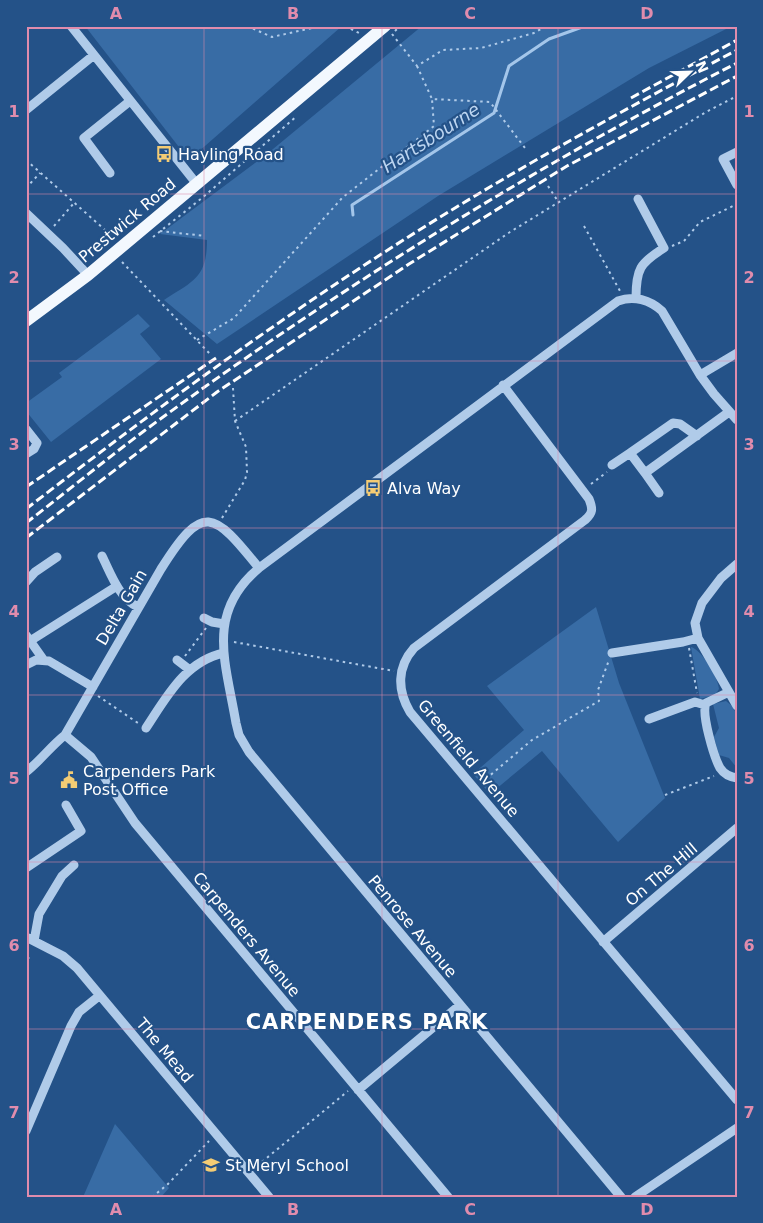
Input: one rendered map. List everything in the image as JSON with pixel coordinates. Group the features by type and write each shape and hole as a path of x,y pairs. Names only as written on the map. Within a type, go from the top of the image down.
{"main road":[{"name":"Prestwick Road","path":"26,321 88,274 370,39 388,30"}],"street":[{"path":"71,26 196,183"},
{"path":"26,110 94,55"},
{"path":"110,174 84,138 130,101"},
{"path":"737,152 723,159 737,185"},
{"path":"636,298 636,281 643,264 647,259 664,248 638,200"},
{"path":"26,213 88,274"},
{"path":"218,524 231,534 259,568 503,385 621,300 636,298 649,302 662,312 700,375 737,420"},
{"path":"700,375 737,353"},
{"path":"401,672 405,661 414,648 589,516 592,510 589,499 503,385"},
{"path":"645,473 729,412"},
{"path":"612,464 673,423 680,424 697,436"},
{"path":"26,429 37,443 34,449 26,454"},
{"path":"630,453 659,493"},
{"name":"Delta Gain","path":"26,772 35,765 52,744 65,735 138,607 175,548 188,532 202,522 218,524"},
{"path":"102,556 117,586 129,603 138,607"},
{"path":"26,582 35,572 57,557"},
{"path":"737,564 721,578 702,603 695,623 698,638 737,706"},
{"name":"Penrose Avenue","path":"259,568 242,583 219,624 237,730 249,752 621,1197"},
{"path":"43,659 28,638 117,586"},
{"path":"204,618 219,624"},
{"path":"612,653 698,638"},
{"path":"146,728 177,682 184,665 224,653"},
{"path":"26,665 36,660 43,659 49,661 91,688"},
{"name":"Greenfield Avenue","path":"401,672 400,680 403,696 410,712 737,1100"},
{"path":"649,719 695,702 702,704 729,692"},
{"path":"702,704 720,767 728,776 737,778"},
{"name":"Carpenders Avenue","path":"65,735 91,757 135,823 448,1197"},
{"path":"26,868 82,831 66,805"},
{"name":"On The Hill","path":"604,942 737,828"},
{"path":"30,939 38,914 62,876 74,865"},
{"name":"The Mead","path":"30,939 69,960 269,1197"},
{"path":"26,1131 71,1026 80,1012 99,996"},
{"path":"356,1088 460,1005"},
{"path":"635,1197 737,1128"}],"path":[{"path":"247,26 272,36 321,26"},
{"path":"345,26 370,39"},
{"path":"417,66 443,50 481,48 534,33 546,26"},
{"path":"197,340 234,318 343,197 434,126 432,99 417,66 388,30"},
{"path":"235,421 510,232 706,112 737,96"},
{"path":"432,99 490,102 525,148"},
{"path":"205,236 160,231 202,198 297,116"},
{"path":"26,160 113,238 104,245"},
{"path":"26,188 40,173"},
{"path":"548,186 559,202"},
{"path":"48,233 74,203"},
{"path":"664,248 676,246 684,241 700,222 737,204"},
{"path":"584,226 621,300"},
{"path":"122,261 210,354"},
{"path":"218,524 247,472 246,447 235,421 234,388"},
{"path":"582,490 612,469 612,464"},
{"path":"184,665 184,657 205,628 219,624"},
{"path":"222,640 401,672"},
{"path":"688,641 702,704"},
{"path":"474,789 532,740 599,701 598,690 612,653"},
{"path":"91,688 146,728"},
{"path":"665,795 723,772"},
{"path":"249,1173 356,1088"},
{"path":"152,1197 167,1185 216,1134"}],"shaded area":[{"path":"85,26 342,26 189,160"},
{"path":"422,26 732,26 649,68 438,196 217,344 164,300 190,283 201,271 207,240 160,234 267,154"},
{"path":"138,314 150,326 140,334 161,359 51,442 26,411 26,403 62,377 59,373"},
{"path":"596,607 619,683 665,798 618,842 542,751 490,794 473,774 524,730 487,686"},
{"path":"691,647 700,653 713,671 719,689 715,695 700,699"},
{"path":"726,701 737,714 737,768 729,758 719,755 714,737 719,728 713,704"},
{"path":"115,1124 169,1188 161,1197 83,1197"}],"waterway":[{"name":"Hartsbourne","path":"353,215 352,205 494,113 509,66 549,39 585,26"}],"railway":[{"path":"631,98 737,40"},
{"path":"26,509 236,352 344,278 490,187 630,107 737,50"},
{"path":"26,523 144,431 286,330 359,282 433,235 583,146 737,63"},
{"path":"26,538 217,392 409,264 567,166 737,76"},
{"path":"26,487 216,358"}],"place":[{"name":"Hayling Road","path":"164,154"},
{"name":"Alva Way","path":"373,488"},
{"name":"Carpenders Park Post Office","path":"69,780"},
{"name":"St Meryl School","path":"211,1165"}],"district":[{"name":"CARPENDERS PARK","path":"367,1022"}]}
